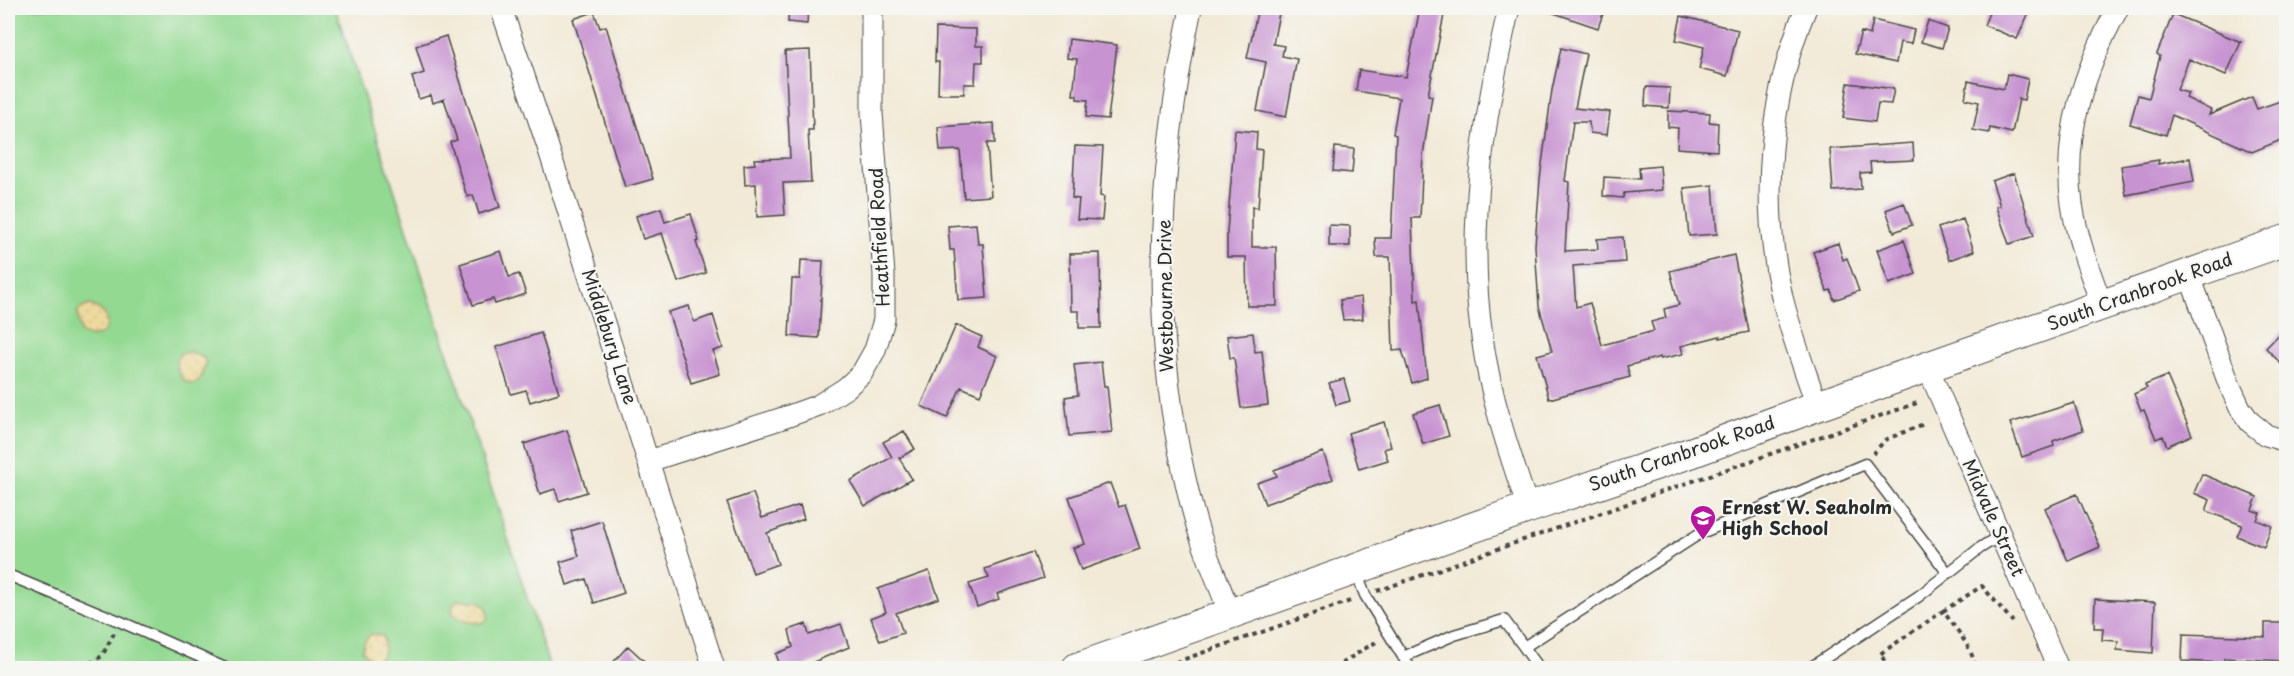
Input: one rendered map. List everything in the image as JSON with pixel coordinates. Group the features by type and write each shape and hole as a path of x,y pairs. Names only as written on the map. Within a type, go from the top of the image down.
{"street":[{"name":"Middlebury Lane","path":"501,8 649,461 714,669"},
{"name":"Heathfield Road","path":"649,461 819,405 846,388 862,373 875,350 884,320 884,275 872,113 871,23 873,8"},
{"name":"Westbourne Drive","path":"1191,8 1172,120 1165,189 1164,322 1169,386 1179,450 1200,536 1230,615"},
{"path":"1509,8 1493,75 1480,163 1476,236 1477,292 1481,336 1490,384 1502,430 1528,508"},
{"path":"1806,8 1784,78 1776,118 1771,196 1775,253 1782,296 1816,406"},
{"path":"2102,305 2077,231 2068,167 2071,130 2080,94 2099,42 2118,8"},
{"name":"South Cranbrook Road","path":"1077,669 2286,240"},
{"path":"2189,274 2240,408 2250,422 2266,435 2286,441"},
{"name":"Midvale Street","path":"1928,368 2058,669"}],"lane":[{"path":"1524,647 1699,534 1865,464 1947,572"},
{"path":"1810,669 1919,596 1947,572 2001,535"},
{"path":"1355,569 1365,595 1410,669"},
{"path":"10,579 120,621 225,669"},
{"path":"1403,657 1454,635 1504,620 1539,669"}],"path":[{"path":"1385,589 1917,403"},
{"path":"1885,440 1926,423"},
{"path":"1890,669 1880,654 1983,586 2013,622"},
{"path":"1159,669 1346,602"},
{"path":"1943,611 1973,654 1976,669"},
{"path":"82,669 102,656 120,621"},
{"path":"1334,669 1374,643 1380,651"},
{"path":"8,664 22,669"}],"green space":[{"path":"8,8 335,8 550,668 8,668"}],"sand":[{"path":"89,305 104,314 107,321 103,332 98,336 81,333 78,310"},
{"path":"190,352 200,355 206,361 202,376 197,383 192,384 182,378 176,360 181,353"},
{"path":"458,599 481,602 487,608 488,616 485,622 465,621 454,615 453,605"},
{"path":"371,634 383,636 384,644 384,652 380,658 372,662 362,650"}],"building":[{"path":"789,8 808,8 807,24 788,22"},
{"path":"1258,8 1280,8 1273,44 1284,46 1282,56 1297,59 1286,117 1257,111 1266,62 1247,58"},
{"path":"1420,8 1445,10 1428,95 1432,96 1423,155 1420,218 1412,218 1415,301 1419,300 1427,378 1412,383 1402,350 1393,351 1390,257 1376,257 1375,238 1391,238 1396,135 1393,134 1399,98 1356,91 1359,70 1406,77"},
{"path":"1545,8 1605,8 1598,28 1545,10"},
{"path":"1991,8 2031,8 2017,39 1984,25"},
{"path":"594,12 600,28 606,26 653,179 625,187 573,19"},
{"path":"2173,14 2241,42 2226,75 2189,59 2177,90 2188,93 2186,98 2211,110 2209,115 2252,97 2257,109 2286,99 2286,138 2252,152 2172,115 2166,135 2130,124 2138,95 2149,98 2160,56 2157,54"},
{"path":"1681,16 1738,30 1727,76 1699,69 1704,47 1676,40"},
{"path":"1873,20 1914,30 1911,44 1900,42 1896,63 1855,54 1861,32 1870,35"},
{"path":"1928,21 1948,28 1942,48 1921,42"},
{"path":"936,28 976,29 976,46 983,46 983,62 976,62 975,84 964,84 964,94 938,94 939,62 935,62"},
{"path":"446,36 500,207 479,214 473,195 467,197 450,142 457,140 444,99 433,103 431,95 419,99 412,77 424,73 416,46"},
{"path":"1069,39 1117,45 1108,119 1086,117 1088,100 1077,99 1077,95 1073,95 1077,59 1067,58"},
{"path":"1561,48 1586,54 1575,108 1610,112 1607,135 1590,133 1589,122 1573,122 1565,181 1569,182 1565,251 1598,249 1597,239 1623,237 1625,262 1573,266 1576,307 1590,303 1602,345 1654,331 1651,322 1666,318 1664,309 1679,305 1670,271 1734,255 1749,332 1720,338 1720,336 1681,346 1683,354 1660,359 1660,357 1627,366 1630,377 1549,399 1537,355 1552,351 1539,306 1535,246 1540,179 1552,90"},
{"path":"810,50 813,130 808,130 811,182 783,183 785,215 757,217 756,184 745,185 744,165 755,164 754,159 790,158 785,51"},
{"path":"2007,74 2028,79 2024,100 2019,99 2012,133 1990,128 1989,133 1973,130 1979,102 1965,99 1968,81 2004,89"},
{"path":"1848,83 1894,89 1891,104 1878,103 1875,122 1843,118"},
{"path":"1646,87 1670,88 1669,108 1645,106"},
{"path":"1668,111 1710,113 1709,122 1718,123 1717,151 1677,148 1678,128 1668,127"},
{"path":"994,123 995,143 987,143 991,196 964,198 960,150 940,151 938,127"},
{"path":"1235,130 1257,132 1256,149 1262,150 1258,208 1252,207 1252,247 1276,247 1277,306 1247,306 1246,257 1227,257"},
{"path":"1913,143 1914,160 1870,162 1871,172 1860,173 1861,189 1833,191 1830,149"},
{"path":"1075,146 1103,147 1100,196 1104,197 1102,220 1077,219 1079,199 1072,198"},
{"path":"1335,147 1354,149 1352,173 1333,171"},
{"path":"2190,158 2194,182 2126,195 2121,166 2159,160 2158,164"},
{"path":"1660,166 1662,190 1624,193 1623,198 1603,196 1604,177 1640,179 1639,168"},
{"path":"2014,173 2034,236 2009,244 1996,207 2000,206 1992,181"},
{"path":"1713,185 1717,234 1689,236 1684,188"},
{"path":"1904,203 1912,225 1894,232 1886,210"},
{"path":"661,208 665,222 691,214 699,241 696,242 706,273 678,282 662,233 643,239 636,216"},
{"path":"1963,219 1974,251 1949,260 1938,228"},
{"path":"976,224 978,244 983,244 987,298 958,300 954,250 950,250 948,226"},
{"path":"1329,225 1350,226 1350,246 1329,246"},
{"path":"1904,240 1916,274 1889,284 1877,250"},
{"path":"1838,243 1843,260 1847,258 1859,291 1834,300 1831,290 1827,291 1813,252"},
{"path":"501,251 509,277 519,274 526,294 495,304 493,299 473,305 460,264"},
{"path":"1100,253 1101,328 1079,328 1079,311 1071,311 1070,254"},
{"path":"801,260 823,261 819,338 789,336 792,279 800,279"},
{"path":"1361,297 1363,319 1343,320 1340,300"},
{"path":"689,306 694,322 713,315 723,348 713,351 720,374 691,383 668,312"},
{"path":"956,325 982,337 978,347 997,356 980,395 961,387 947,418 921,406"},
{"path":"2286,327 2286,369 2266,348"},
{"path":"541,333 559,393 530,402 526,390 511,394 496,347"},
{"path":"1253,333 1255,352 1262,351 1268,405 1241,408 1234,358 1230,358 1227,336"},
{"path":"1101,362 1104,386 1107,386 1112,432 1069,436 1065,397 1078,395 1074,365"},
{"path":"2167,376 2192,435 2167,446 2163,436 2156,439 2144,410 2141,411 2134,394 2147,388 2145,385"},
{"path":"1344,379 1350,401 1336,405 1329,383"},
{"path":"2074,403 2083,430 2053,441 2054,446 2022,457 2010,423"},
{"path":"1440,405 1449,436 1423,444 1413,413"},
{"path":"1384,422 1391,447 1384,449 1388,460 1359,469 1348,433"},
{"path":"567,430 587,492 559,501 555,489 540,494 524,444"},
{"path":"904,431 915,449 899,458 912,479 865,506 850,481 892,457 883,442"},
{"path":"1323,452 1333,479 1265,504 1257,483 1277,476 1274,470"},
{"path":"2202,474 2257,497 2252,510 2260,513 2257,520 2272,526 2264,547 2237,536 2242,525 2206,511 2210,500 2194,493"},
{"path":"1110,483 1119,507 1125,505 1140,549 1081,570 1073,548 1085,544 1069,497"},
{"path":"753,493 762,518 800,505 804,519 767,533 778,564 753,573 727,502"},
{"path":"2077,494 2100,547 2068,561 2045,508"},
{"path":"602,521 624,593 594,603 586,579 567,585 560,562 579,556 571,531"},
{"path":"1033,552 1043,578 997,594 999,599 977,607 969,584 989,578 985,569"},
{"path":"929,571 939,598 896,613 903,633 880,641 871,618 886,612 878,589"},
{"path":"2095,599 2155,602 2153,653 2117,650 2118,641 2102,640 2103,628 2094,628"},
{"path":"2265,623 2286,623 2286,661 2224,658 2224,663 2182,661 2183,634 2265,637"},
{"path":"806,624 809,635 841,624 849,647 797,669 781,669 776,654 793,647 789,630"},
{"path":"628,646 653,669 607,669"}],"place":[{"name":"Ernest W. Seaholm High School","path":"1703,541"}]}
